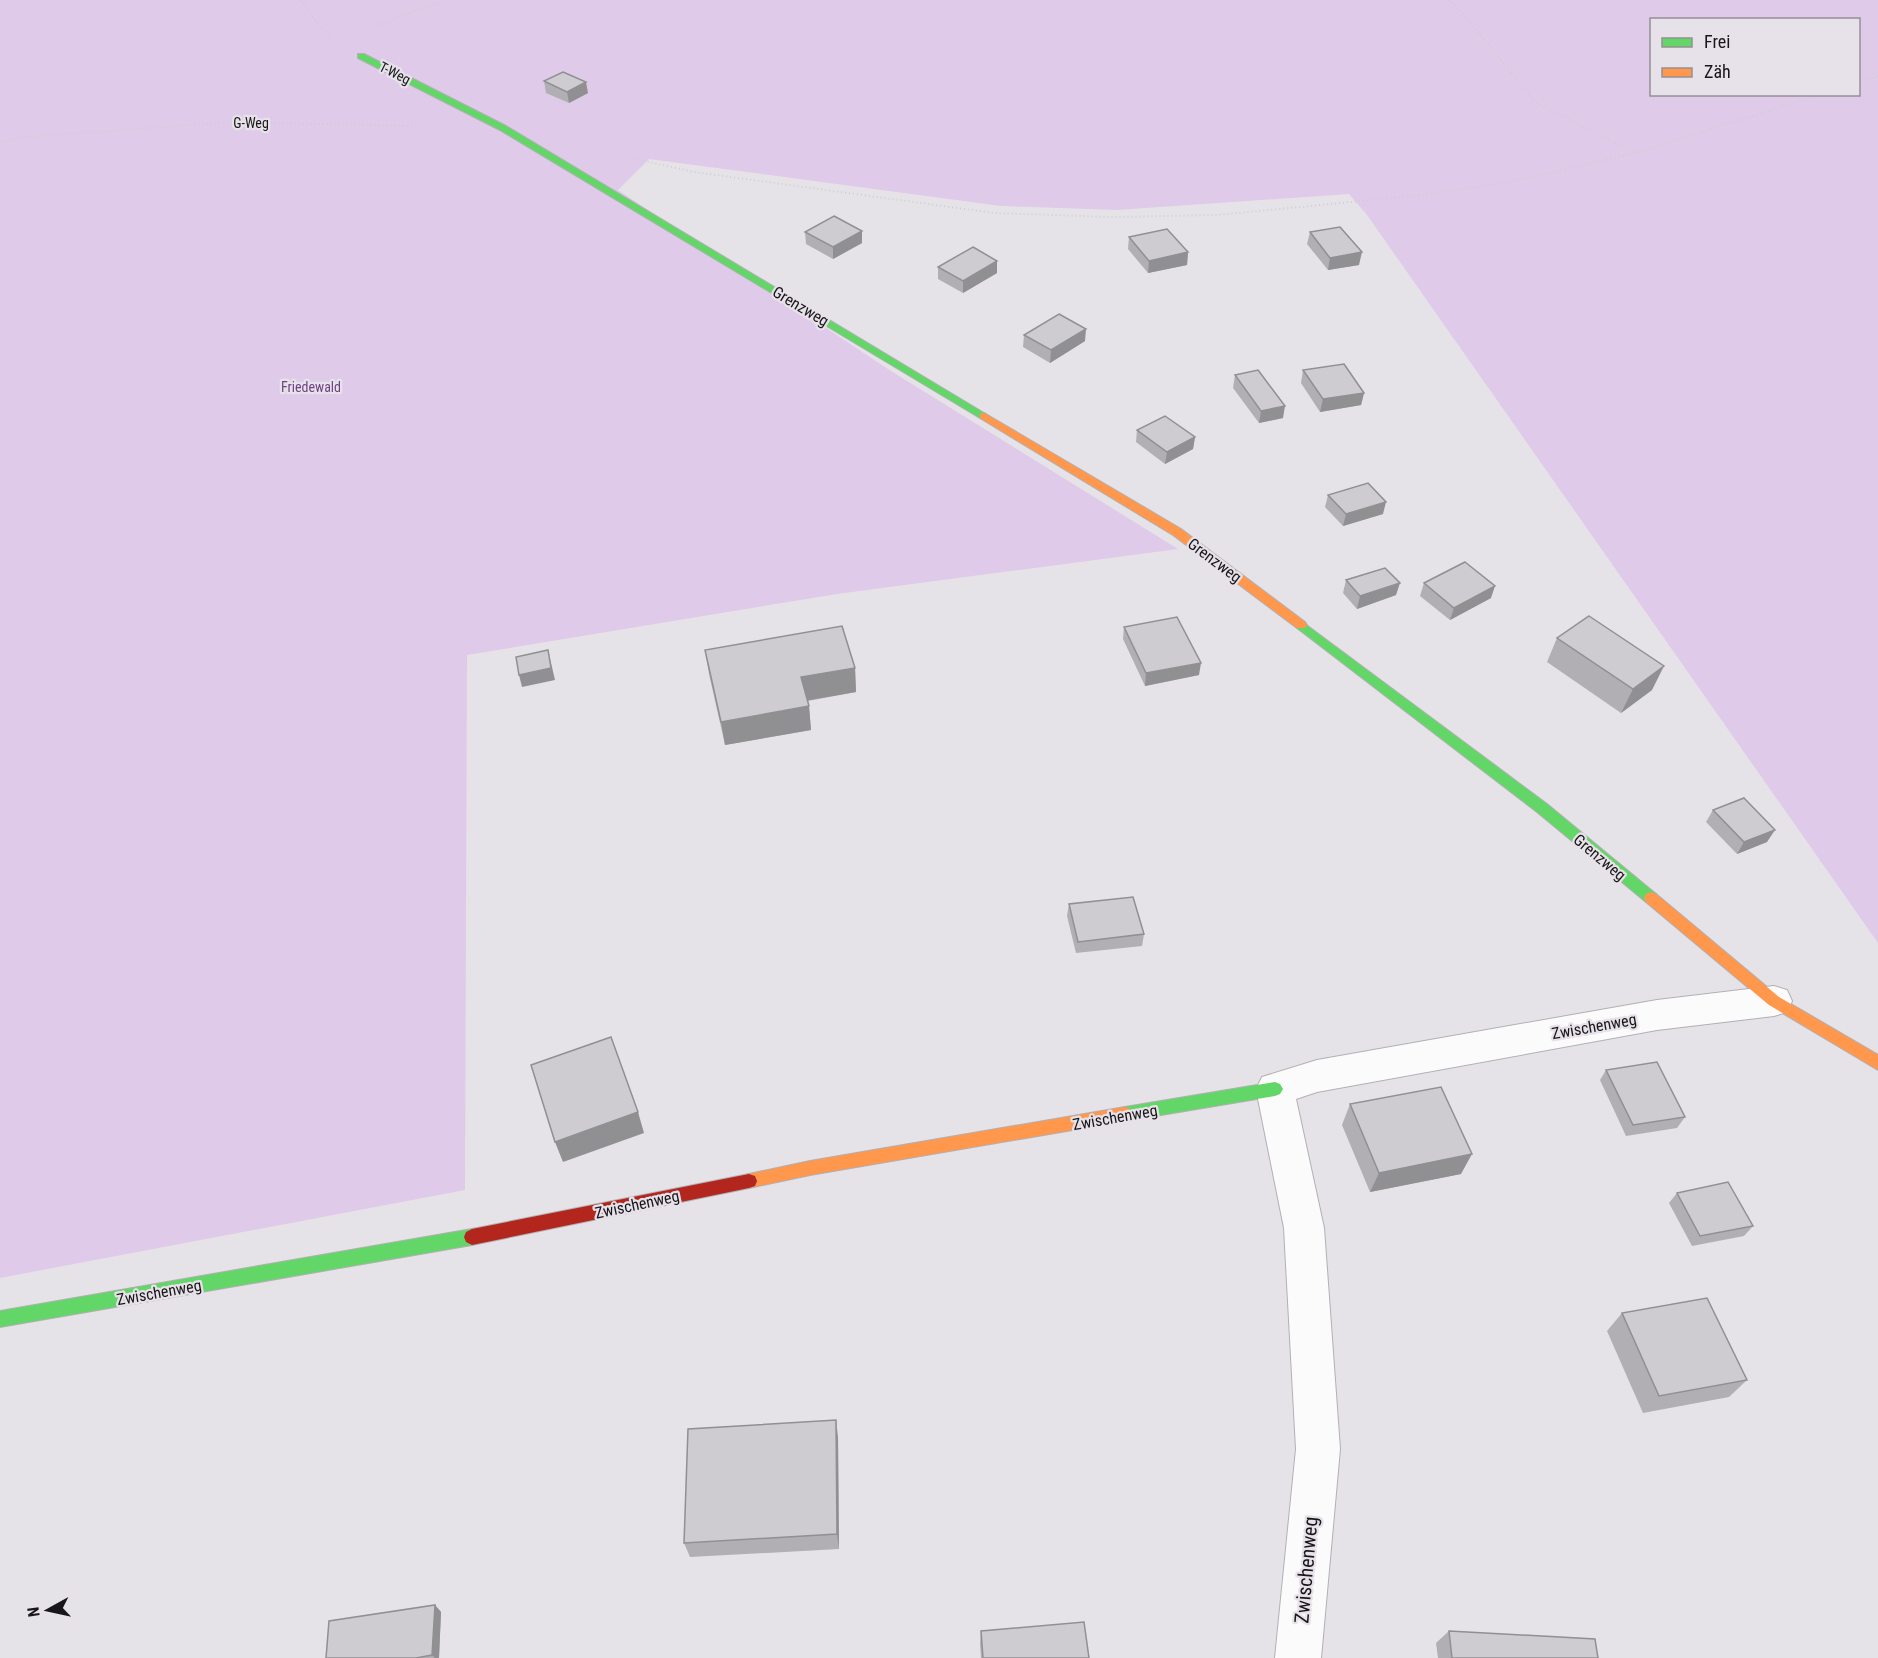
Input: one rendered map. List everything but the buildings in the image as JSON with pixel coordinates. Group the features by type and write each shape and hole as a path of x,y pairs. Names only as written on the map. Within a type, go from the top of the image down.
{"street":[{"name":"T-Weg","path":"361,56 503,128"},
{"name":"Grenzweg","path":"503,128 1178,532 1542,808 1774,1001 1878,1063"},
{"name":"Zwischenweg","path":"0,1320 489,1234 810,1168 1275,1089 1317,1076 1657,1015 1774,1001"},
{"name":"Zwischenweg","path":"1275,1089 1304,1228 1318,1449 1298,1658"}],"path":[{"name":"T-Weg","path":"302,0 321,28 361,56"},
{"path":"1448,0 1459,9 1536,103 1636,153"},
{"path":"377,25 439,2"},
{"path":"1860,82 1878,76"},
{"path":"627,156 694,172 994,213 1112,217 1218,215 1422,195 1498,184 1636,153 1815,96"},
{"name":"G-Weg","path":"0,142 24,137 234,122 421,126"}],"green space":[{"name":"Friedewald","path":"0,0 1878,0 1878,943 1367,215 1349,194 1117,210 1001,206 649,159 618,190 891,371 1178,549 837,594 467,655 465,1190 0,1278"}],"traffic: fast":[{"path":"361,56 503,128 984,416"},
{"path":"1301,625 1542,808 1651,898"},
{"path":"1125,1114 1275,1089"},
{"path":"0,1319 472,1237"}],"traffic: slow":[{"path":"984,416 1177,532 1301,625"},
{"path":"1651,898 1774,1001 1878,1063"},
{"path":"749,1181 810,1168 1125,1114"}],"traffic: jam":[{"path":"472,1237 749,1181"}]}
